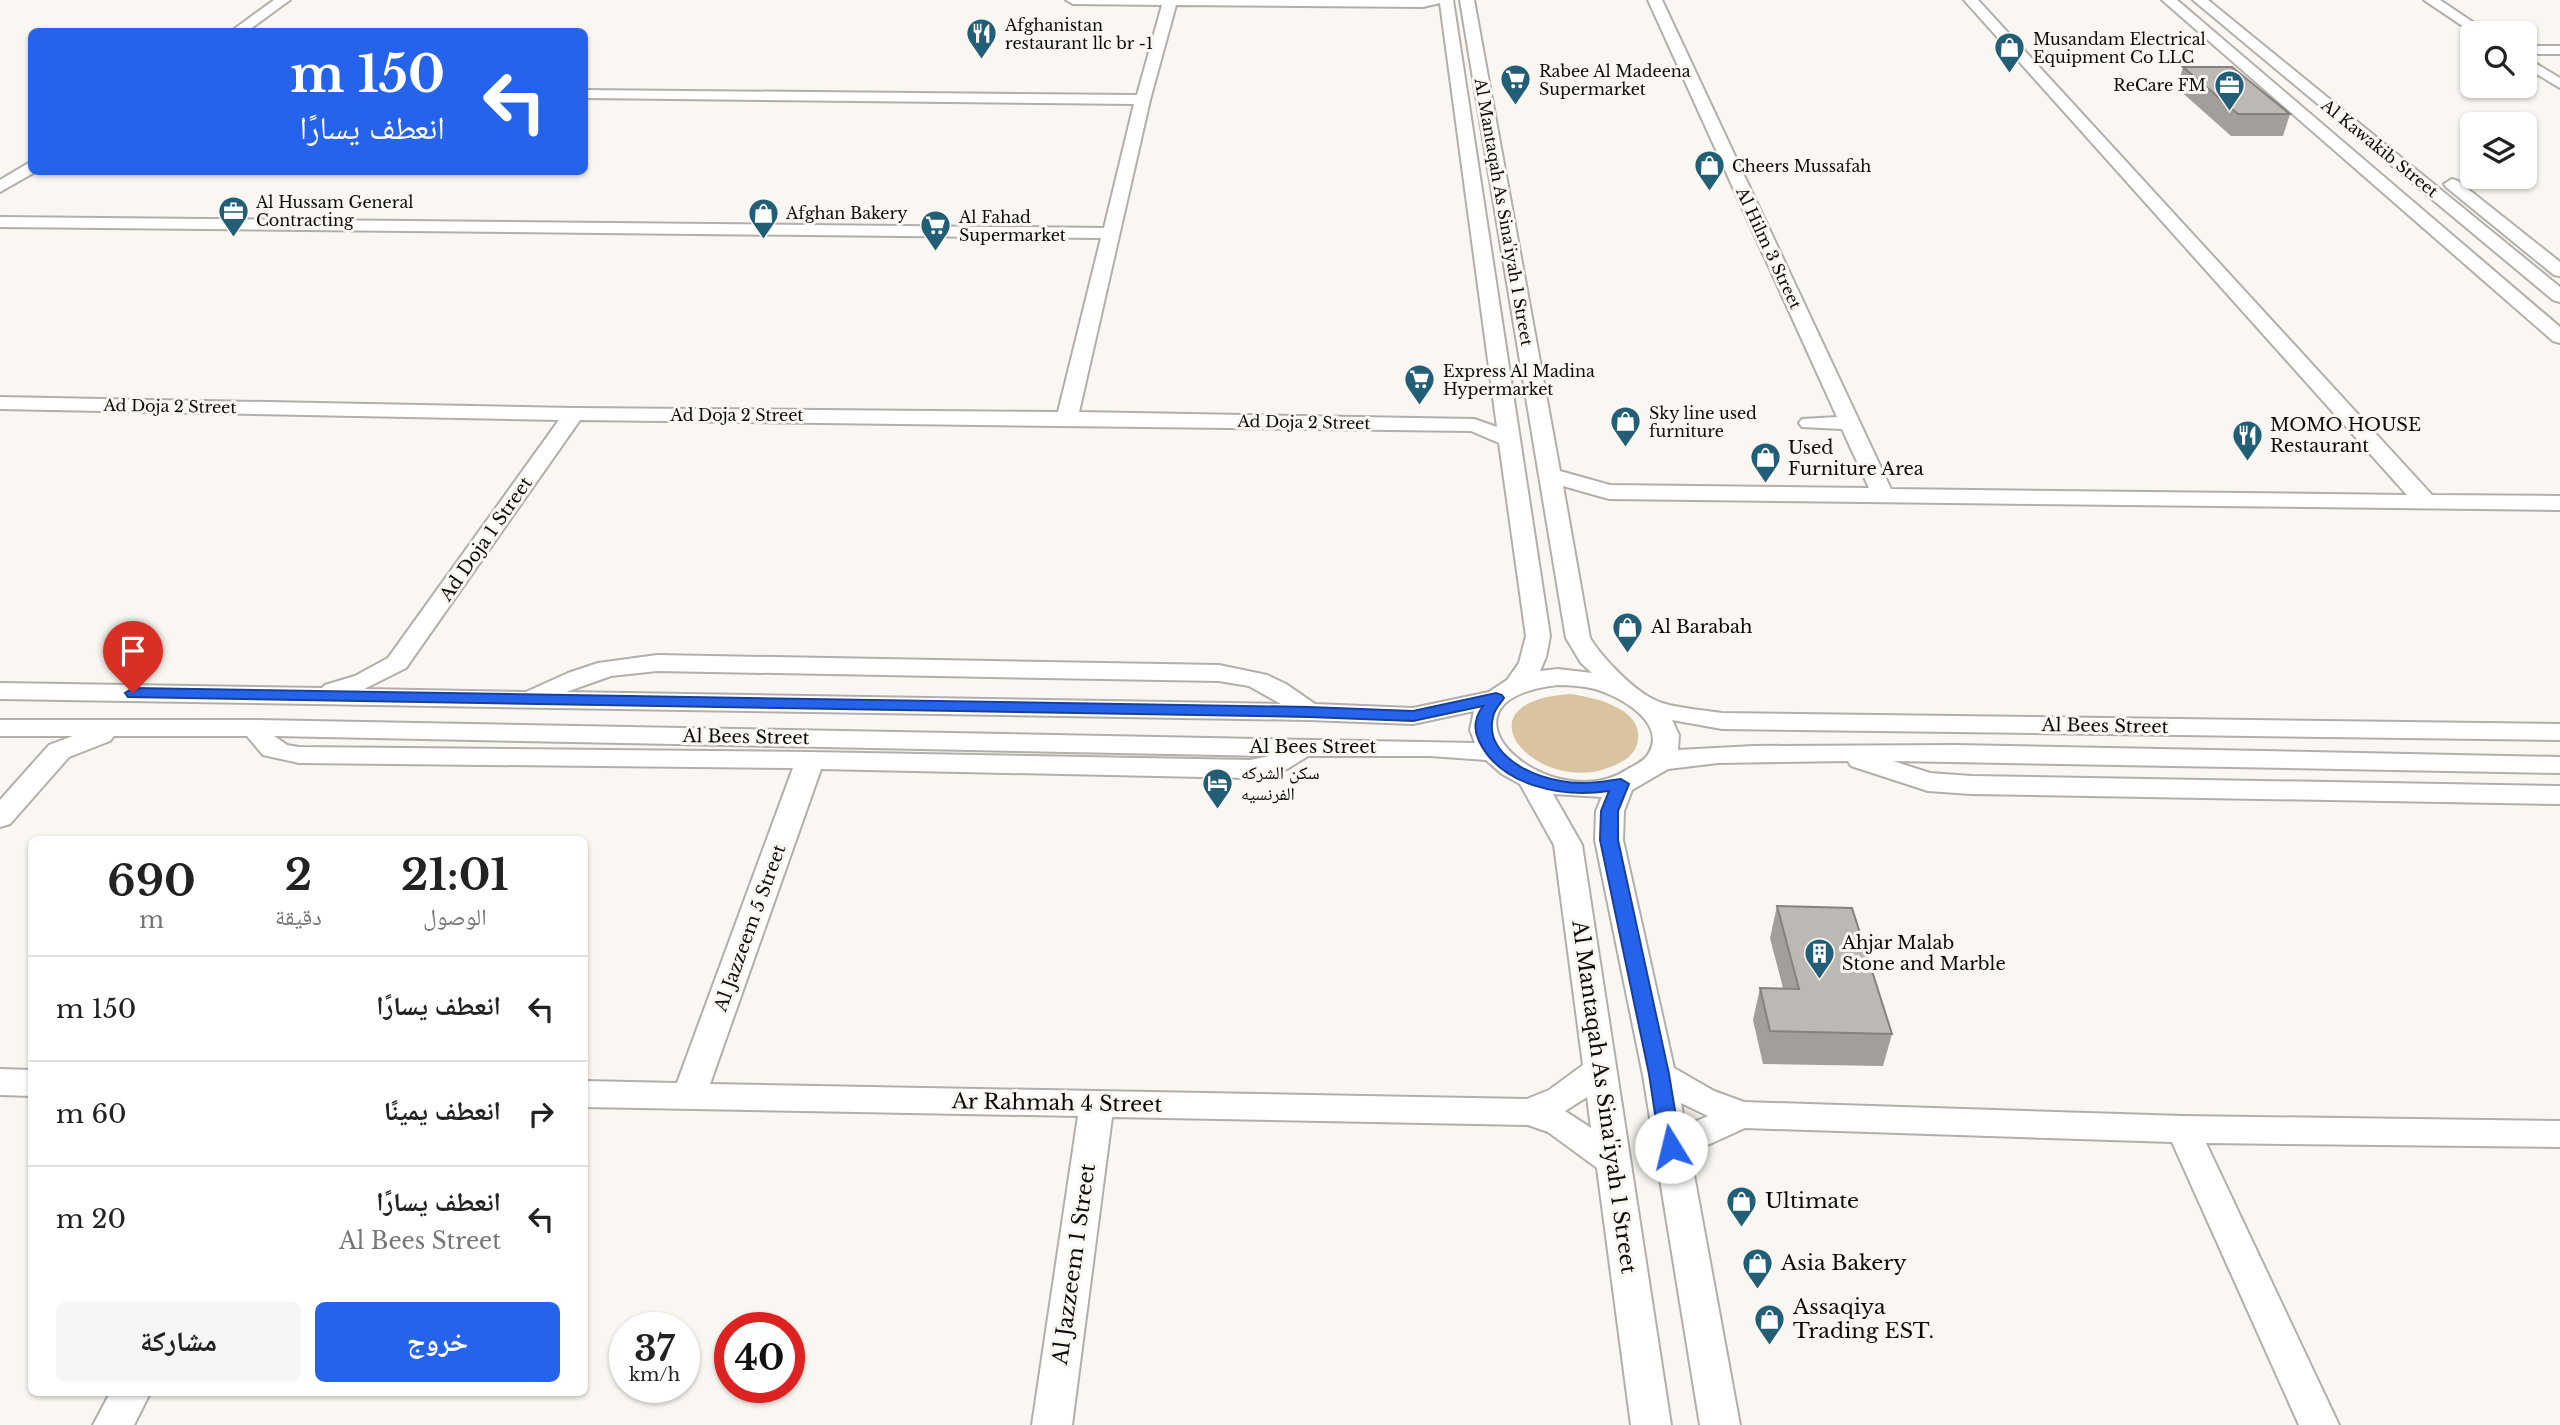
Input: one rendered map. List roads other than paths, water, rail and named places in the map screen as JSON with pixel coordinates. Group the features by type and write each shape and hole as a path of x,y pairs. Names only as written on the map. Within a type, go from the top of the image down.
{"street":[{"path":"242,28 283,0"},
{"path":"1073,0 1438,3"},
{"name":"Al Mantaqah As Sina'iyah 1 Street","path":"1467,0 1578,638 1590,658 1640,700"},
{"name":"Al Hilm 3 Street","path":"1654,0 1883,495"},
{"path":"1971,0 2426,501"},
{"path":"2169,0 2560,337"},
{"name":"Al Kawakib Street","path":"2200,0 2560,296"},
{"name":"Al Kawakib Street","path":"2223,0 2353,105"},
{"path":"2431,0 2463,21"},
{"path":"1066,418 1143,100 1170,1"},
{"name":"Al Mantaqah As Sina'iyah 1 Street","path":"1438,3 1510,440 1538,636 1536,655 1528,672 1506,692"},
{"path":"2214,38 2218,31 2231,26"},
{"path":"2537,50 2560,50"},
{"path":"2537,69 2560,83"},
{"path":"588,94 1143,100"},
{"path":"0,187 28,169"},
{"name":"Al Kawakib Street","path":"2440,175 2560,271"},
{"path":"0,222 1112,233"},
{"name":"Ad Doja 2 Street","path":"0,403 574,414 1474,425 1510,440"},
{"path":"1474,425 1497,414 1504,404"},
{"name":"Ad Doja 1 Street","path":"305,696 345,688 397,663 574,414"},
{"path":"1809,423 1849,423"},
{"path":"1549,475 1609,492 2560,503"},
{"path":"1555,509 1609,492"},
{"path":"397,663 414,685 446,700"},
{"path":"527,700 592,671 619,664 657,663 1219,673 1245,675 1268,682 1309,712"},
{"path":"1572,677 1602,682 1640,700 1663,726 1666,746 1657,764 1642,776 1621,784 1591,789 1560,786 1530,778 1508,766 1493,752 1483,733 1485,714 1506,692 1543,678 1572,677"},
{"name":"Al Bees Street","path":"0,691 1309,712 1413,716 1506,692"},
{"name":"Al Bees Street","path":"1640,700 1722,720 2560,732"},
{"name":"Al Bees Street","path":"0,728 257,728 1301,748 1430,748 1493,752"},
{"path":"257,728 268,748 289,755 810,760 1250,769 1277,763 1301,748"},
{"path":"30,729 47,739 59,751"},
{"path":"0,818 59,751 118,729"},
{"path":"1843,753 1900,775 1928,782 1971,785 2560,795"},
{"name":"Al Bees Street","path":"1657,764 1709,755 1843,753 2560,765"},
{"name":"Al Jazzeem 5 Street","path":"689,1096 810,760"},
{"name":"Al Mantaqah As Sina'iyah 1 Street","path":"1530,778 1568,845 1651,1425"},
{"path":"1621,784 1610,811 1609,840 1659,1074 1720,1425"},
{"name":"Ar Rahmah 4 Street","path":"1530,1112 1561,1099 1601,1069"},
{"path":"1659,1074 1702,1100 1742,1115 2183,1129 2560,1134"},
{"path":"0,1082 28,1083"},
{"name":"Ar Rahmah 4 Street","path":"588,1094 1530,1112 1560,1123 1611,1160"},
{"name":"Al Jazzeem 1 Street","path":"1052,1425 1097,1104"},
{"path":"1671,1147 1742,1115"},
{"path":"2183,1129 2319,1425"},
{"path":"113,1425 129,1396"}],"place":[{"name":"Afghanistan restaurant llc br -1","path":"982,61"},
{"name":"Musandam Electrical Equipment Co LLC","path":"2010,75"},
{"name":"Rabee Al Madeena Supermarket","path":"1516,107"},
{"name":"ReCare FM","path":"2229,112"},
{"name":"Cheers Mussafah","path":"1709,193"},
{"name":"Al Hussam General Contracting","path":"233,238"},
{"name":"Afghan Bakery","path":"763,240"},
{"name":"Al Fahad Supermarket","path":"936,253"},
{"name":"Express Al Madina Hypermarket","path":"1420,407"},
{"name":"Sky line used furniture","path":"1626,449"},
{"name":"MOMO HOUSE Restaurant","path":"2247,462"},
{"name":"Used Furniture Area","path":"1765,485"},
{"name":"Al Barabah","path":"1628,654"},
{"name":"سكن الشركه الفرنسيه","path":"1218,810"},
{"name":"Ahjar Malab Stone and Marble","path":"1819,980"},
{"name":"Ultimate","path":"1742,1228"},
{"name":"Asia Bakery","path":"1758,1290"},
{"name":"Assaqiya Trading EST.","path":"1770,1346"}]}
